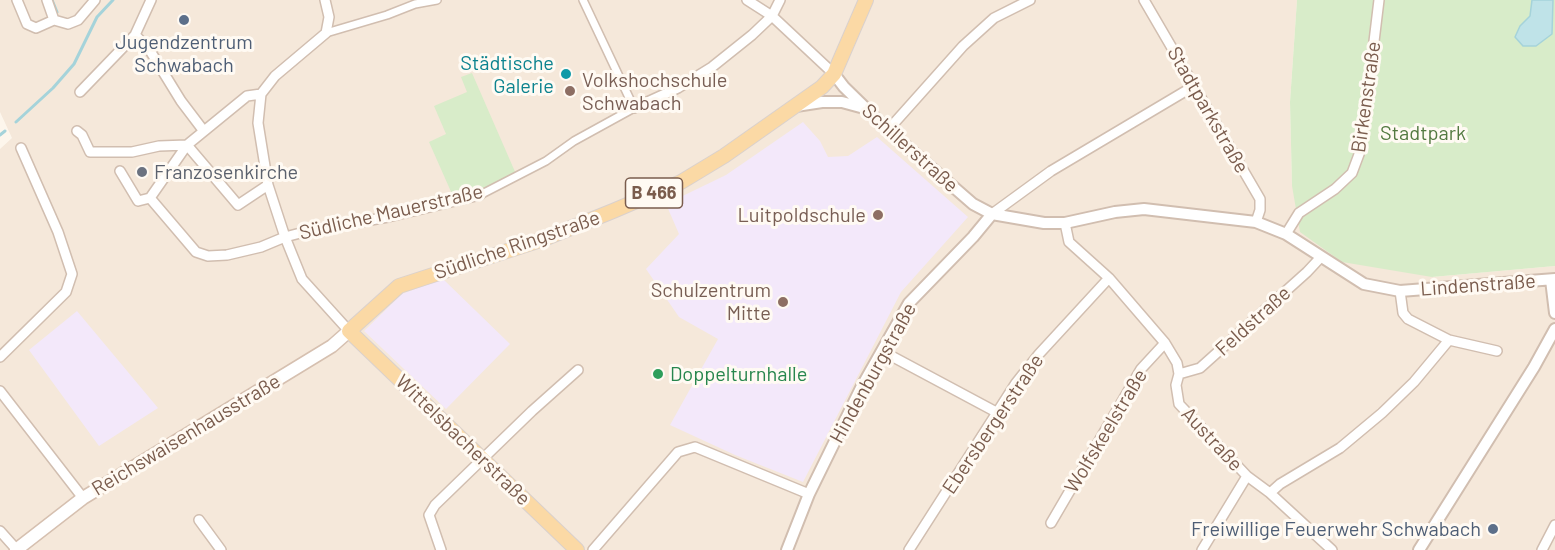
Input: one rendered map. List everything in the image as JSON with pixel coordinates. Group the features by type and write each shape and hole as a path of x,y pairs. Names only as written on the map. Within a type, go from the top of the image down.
{"main road":[{"name":"Südliche Ringstraße","path":"349,331 399,286 542,240 681,182 724,156 822,87 834,74 866,0"},
{"name":"Wittelsbacherstraße","path":"349,331 577,550"},
{"name":"Reichswaisenhausstraße","path":"22,548 83,498 332,346 349,331"}],"street":[{"path":"17,0 27,24 36,28 54,21 68,24 78,20 95,0"},
{"path":"47,0 54,21"},
{"path":"80,92 135,35 151,0"},
{"path":"325,0 329,17 326,33"},
{"path":"349,331 302,279 285,237 268,185 258,123 261,93 275,76 326,33 416,4 437,0"},
{"path":"583,0 634,108"},
{"path":"747,0 772,16 834,74"},
{"name":"Südliche Mauerstraße","path":"120,171 138,201 150,198 196,252 208,256 227,255 285,237 387,217 480,195 546,161 574,141 634,108 678,88 712,67 772,16 780,0"},
{"path":"888,130 963,46 994,18 1030,0"},
{"name":"Stadtparkstraße","path":"1144,0 1260,199 1260,210 1256,222"},
{"name":"Birkenstraße","path":"1286,234 1299,213 1335,189 1352,172 1358,157 1361,149 1379,0"},
{"path":"135,35 149,49 181,101 203,130"},
{"name":"Schillerstraße","path":"834,74 888,130 973,204 992,214"},
{"path":"992,214 1051,171 1194,86"},
{"path":"150,198 187,146 203,130 248,96 261,93"},
{"path":"796,106 842,102 865,108"},
{"path":"77,131 82,135 90,152 132,152 159,146 187,146 238,205 268,185"},
{"path":"0,357 66,292 72,274 58,232 21,148"},
{"path":"992,214 1044,223 1065,223 1115,212 1144,209 1256,222 1286,234 1364,284 1400,291 1402,313 1408,319 1449,340 1497,351"},
{"name":"Hindenburgstraße","path":"787,550 809,494 861,388 909,303 992,214"},
{"name":"Austraße","path":"1065,223 1069,242 1109,278 1165,343 1177,363 1179,374 1176,385 1179,404 1246,476 1270,493 1332,550"},
{"name":"Feldstraße","path":"1179,374 1200,368 1321,257"},
{"name":"Ebersbergerstraße","path":"909,550 1016,383 1039,354 1109,278"},
{"path":"1553,280 1555,314"},
{"name":"Lindenstraße","path":"1400,291 1553,280"},
{"path":"1419,550 1534,367 1555,329"},
{"path":"1270,493 1280,484 1340,448 1382,413 1414,382 1449,340"},
{"name":"Wolfskeelstraße","path":"1051,523 1140,369 1165,343"},
{"path":"882,351 998,413"},
{"path":"441,550 429,516 435,505 578,370"},
{"path":"0,391 83,498"},
{"path":"593,550 678,452 695,447 809,494"},
{"path":"1202,550 1246,476"},
{"path":"199,520 221,550"},
{"path":"1542,550 1555,525"},
{"path":"0,531 22,548"}],"shaded area":[{"path":"0,0 1297,0 1290,102 1292,186 1432,277 1555,266 1555,550 0,550 0,149 12,138 0,112"},
{"name":"Schulzentrum Mitte","path":"803,122 820,141 828,157 848,156 877,137 968,217 901,292 803,482 735,455 670,425 718,339 679,317 646,269 679,234 666,204 726,175"},
{"path":"443,279 510,344 446,409 364,331 402,294"},
{"path":"77,311 158,408 99,446 29,350"}],"green space":[{"name":"Stadtpark","path":"1297,0 1555,0 1555,266 1432,277 1342,262 1300,232 1292,186 1290,102"},
{"path":"472,73 516,174 486,189 459,198 452,194 429,142 446,134 434,106 467,92 461,77"}],"water":[{"path":"1532,0 1553,0 1552,34 1536,46 1523,46 1515,37 1520,26 1530,16"}],"waterway":[{"path":"52,0 57,12"},
{"path":"16,122 53,88 74,64 97,17 113,0"},
{"path":"0,135 5,131"}],"place":[{"name":"Jugendzentrum Schwabach","path":"184,20"},
{"name":"Städtische Galerie","path":"566,74"},
{"name":"Volkshochschule Schwabach","path":"570,91"},
{"name":"Franzosenkirche","path":"142,172"},
{"name":"Luitpoldschule","path":"878,215"},
{"name":"Schulzentrum Mitte","path":"783,302"},
{"name":"Doppelturnhalle","path":"658,374"},
{"name":"Freiwillige Feuerwehr Schwabach","path":"1493,529"}]}
